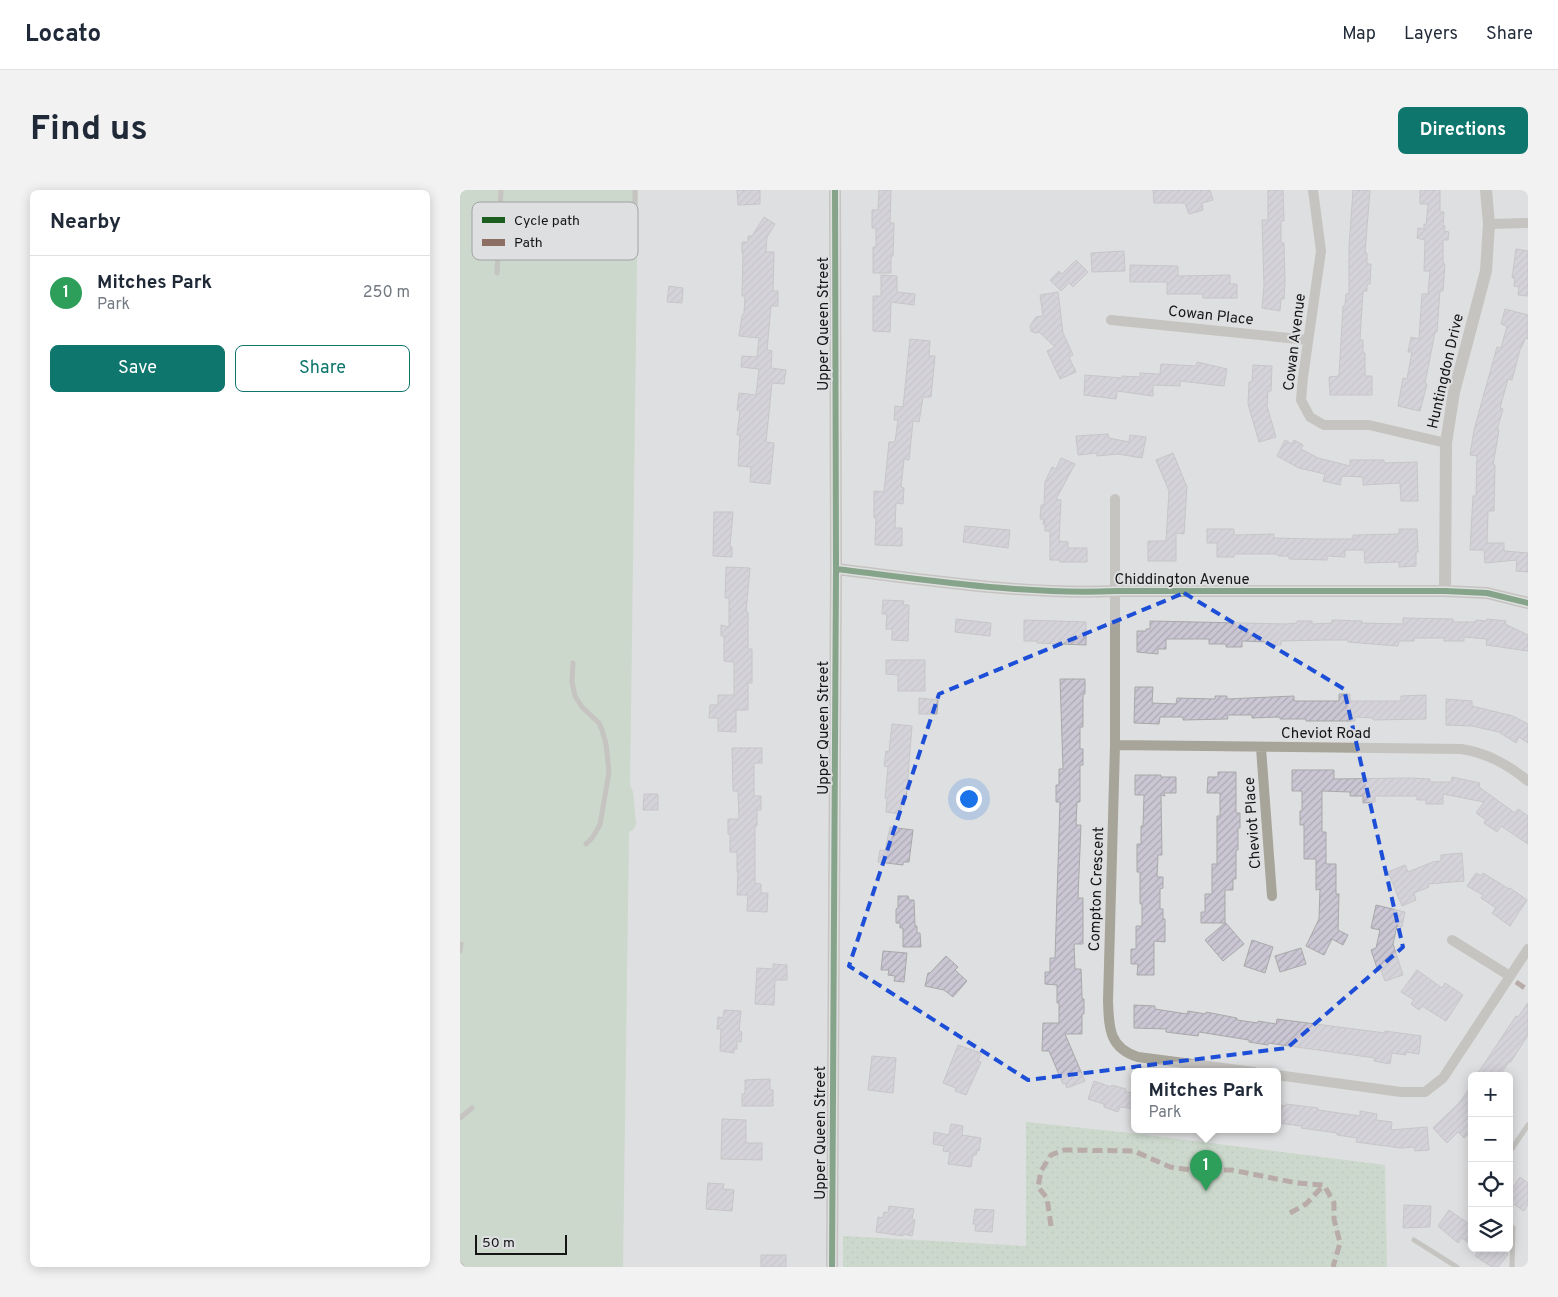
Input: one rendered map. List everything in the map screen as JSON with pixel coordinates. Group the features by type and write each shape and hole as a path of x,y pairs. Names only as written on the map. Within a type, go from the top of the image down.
{"street":[{"name":"Upper Queen Street","path":"832,1267 836,569 835,190"},
{"name":"Cowan Avenue","path":"1313,190 1321,251 1302,377 1301,400 1310,418 1324,425 1369,425 1446,443"},
{"name":"Huntingdon Drive","path":"1445,591 1446,443 1454,392 1486,271 1490,224 1486,190"},
{"path":"1490,224 1528,223"},
{"name":"Cowan Place","path":"1111,320 1308,340"},
{"name":"Compton Crescent","path":"1115,499 1115,745 1108,1002 1109,1028 1115,1043 1127,1054 1223,1068"},
{"name":"Chiddington Avenue","path":"836,569 996,588 1074,593 1116,591 1445,591 1487,593 1528,603"},
{"name":"Cheviot Road","path":"1115,745 1461,749 1478,751 1497,759 1528,780"},
{"name":"Cheviot Place","path":"1262,748 1272,896"},
{"path":"1452,940 1510,976"},
{"path":"1281,1076 1401,1092 1425,1092 1443,1078 1528,949"}],"lane":[{"path":"497,272 498,260"},
{"path":"573,663 572,682 575,696 602,730 606,744 608,772 600,825 586,844"},
{"path":"460,951 461,944"},
{"path":"460,1118 472,1108"},
{"path":"1513,1148 1528,1125"},
{"path":"1414,1240 1458,1267"},
{"path":"1512,1252 1512,1267"}],"highlighted area":[{"path":"1184,593 1344,689 1403,947 1287,1048 1028,1080 849,966 939,694"}],"green space":[{"path":"460,190 638,190 638,202 472,202 472,260 637,260 630,785 633,792 636,824 634,829 629,832 623,1267 460,1267"},
{"path":"1026,1122 1385,1165 1387,1267 843,1267 843,1236 1026,1246"}],"building":[{"path":"737,190 760,190 760,204 738,205"},
{"path":"879,190 891,190 890,223 894,223 891,273 873,273 873,247 876,247 876,228 872,228 872,210 878,210"},
{"path":"1153,190 1210,190 1213,200 1202,203 1203,210 1189,214 1185,203 1154,203"},
{"path":"1268,190 1283,190 1284,221 1281,221 1281,243 1284,243 1285,280 1284,299 1281,299 1280,311 1262,308 1264,286 1262,220 1268,220"},
{"path":"1353,190 1370,190 1365,253 1367,253 1367,264 1371,264 1370,284 1367,284 1367,291 1363,291 1360,340 1363,340 1363,353 1365,353 1365,376 1372,376 1372,395 1330,395 1329,377 1339,376 1343,306 1345,306 1346,294 1349,294 1349,247"},
{"path":"1420,190 1440,190 1440,212 1444,212 1444,231 1449,232 1448,240 1443,240 1443,263 1445,264 1443,291 1440,291 1437,332 1435,332 1425,383 1427,384 1420,411 1398,406 1403,378 1407,379 1412,352 1408,352 1411,337 1419,339 1422,294 1428,294 1430,271 1424,271 1425,240 1417,238 1418,228 1424,229 1424,224 1426,225 1428,204 1420,204"},
{"path":"764,217 775,224 767,237 766,252 774,252 773,291 778,291 778,306 771,306 767,350 772,351 771,368 786,370 784,384 772,383 766,442 774,443 770,484 750,482 751,467 738,466 740,435 737,435 740,411 737,410 739,393 756,395 759,369 741,367 742,356 757,357 759,338 739,336 744,313 745,296 742,296 742,242 748,242 748,236 752,236"},
{"path":"1516,249 1528,251 1528,296 1518,295 1519,287 1514,286 1515,278 1512,278"},
{"path":"1124,251 1125,271 1092,272 1091,253"},
{"path":"1076,260 1088,272 1073,287 1069,283 1061,291 1050,280 1059,271 1062,274"},
{"path":"1130,265 1178,266 1178,276 1230,275 1230,284 1237,284 1237,298 1203,298 1203,294 1167,294 1167,282 1130,282"},
{"path":"881,275 897,276 897,292 915,294 914,305 891,302 890,332 873,331 873,296 881,296"},
{"path":"669,286 683,288 682,303 667,302"},
{"path":"1058,292 1063,333 1073,355 1069,357 1076,372 1060,379 1047,351 1055,347 1039,332 1031,331 1030,326 1036,317 1043,316 1040,295"},
{"path":"1505,309 1528,315 1528,339 1525,338 1521,346 1512,380 1508,379 1500,408 1503,409 1497,430 1499,430 1493,465 1495,465 1494,511 1488,511 1487,543 1504,543 1504,551 1528,553 1528,572 1516,571 1517,560 1485,563 1484,550 1470,550 1473,496 1476,496 1477,456 1470,455 1474,430 1497,347 1501,348 1507,326 1501,324"},
{"path":"910,339 930,341 929,356 935,356 931,397 923,397 919,422 913,421 909,460 904,459 901,487 904,488 903,504 896,503 895,528 902,528 902,546 875,545 874,491 884,492 889,442 895,442 898,420 894,420 895,406 903,407"},
{"path":"1197,362 1227,369 1224,386 1180,381 1180,386 1153,385 1153,396 1117,391 1116,399 1084,395 1085,375 1122,378 1122,376 1140,377 1140,373 1160,374 1161,364 1196,366"},
{"path":"1253,365 1272,366 1271,391 1268,391 1267,406 1276,437 1259,442 1248,404 1249,382 1252,382"},
{"path":"1108,434 1109,438 1129,442 1130,435 1146,437 1142,458 1118,454 1097,456 1097,453 1078,455 1076,436"},
{"path":"1285,440 1292,444 1294,440 1303,445 1301,449 1318,458 1350,466 1350,460 1384,460 1384,463 1417,462 1418,501 1401,501 1400,483 1363,485 1363,477 1342,476 1340,485 1323,481 1325,474 1299,468 1277,456"},
{"path":"1173,453 1187,487 1184,534 1176,533 1176,561 1148,561 1148,541 1166,541 1169,491 1156,460"},
{"path":"1061,458 1075,464 1056,499 1061,500 1059,541 1068,542 1068,548 1087,548 1087,562 1050,560 1050,531 1045,531 1045,521 1043,525 1044,519 1040,519 1041,505 1044,505 1045,482 1052,467 1056,469"},
{"path":"714,512 733,512 730,547 732,547 732,557 713,556"},
{"path":"965,526 1010,530 1008,548 963,542"},
{"path":"1207,529 1234,529 1234,535 1274,534 1274,538 1353,539 1353,535 1399,534 1399,529 1417,529 1418,552 1416,552 1416,566 1399,567 1399,562 1365,563 1364,550 1345,550 1345,557 1327,556 1327,560 1289,559 1289,556 1278,556 1278,554 1234,554 1234,557 1217,557 1217,543 1207,543"},
{"path":"726,567 750,568 746,612 748,612 748,649 752,649 752,683 748,683 748,710 736,710 736,732 718,731 718,718 709,718 710,705 718,705 718,695 734,695 734,662 724,661 724,636 721,636 721,625 729,627 729,598 725,598"},
{"path":"883,600 904,601 903,605 909,605 908,641 892,640 892,629 886,629 887,614 882,614"},
{"path":"1403,618 1453,619 1453,622 1476,622 1476,620 1487,621 1487,619 1506,621 1505,624 1528,635 1528,651 1486,645 1487,639 1464,637 1464,641 1444,641 1444,638 1414,638 1414,641 1399,641 1398,646 1348,642 1348,640 1325,640 1281,641 1281,645 1269,645 1269,642 1242,641 1242,647 1226,647 1226,644 1209,644 1209,639 1166,639 1166,649 1158,649 1158,654 1137,652 1137,631 1150,629 1150,621 1286,624 1297,623 1297,621 1312,621 1312,624 1332,623 1332,620 1403,624"},
{"path":"956,619 991,623 990,636 955,632"},
{"path":"1024,620 1086,622 1086,645 1024,641"},
{"path":"886,660 925,660 925,691 898,691 898,675 886,674"},
{"path":"1060,679 1085,679 1083,727 1080,727 1080,749 1083,749 1083,765 1080,765 1080,802 1077,802 1076,825 1081,825 1078,898 1083,898 1083,944 1074,944 1075,969 1081,969 1084,1014 1082,1014 1082,1034 1065,1034 1085,1081 1067,1088 1065,1083 1063,1084 1049,1051 1042,1051 1043,1023 1059,1023 1057,985 1045,984 1045,972 1050,972 1050,958 1055,958 1060,802 1056,802 1056,785 1059,785 1059,769 1063,769"},
{"path":"1135,687 1153,687 1152,703 1176,704 1177,698 1215,699 1215,696 1227,696 1227,699 1294,696 1294,701 1339,701 1339,694 1350,694 1350,701 1401,701 1401,696 1426,695 1426,719 1373,720 1373,718 1355,717 1355,721 1306,721 1306,719 1280,719 1280,717 1252,718 1252,715 1227,715 1228,719 1183,720 1183,717 1160,717 1159,724 1134,723"},
{"path":"919,698 938,700 937,714 919,714"},
{"path":"1446,699 1472,701 1472,706 1513,716 1528,724 1528,743 1519,737 1516,743 1499,732 1472,726 1446,725"},
{"path":"892,724 912,726 906,800 902,800 900,814 886,812 887,798 885,798 888,767 884,766 886,751 889,752"},
{"path":"732,748 762,748 762,763 754,763 754,796 761,796 761,810 757,810 757,826 755,826 755,883 761,884 761,893 768,893 767,912 747,911 748,895 737,895 737,852 730,852 730,834 728,834 728,819 739,819 738,791 733,791"},
{"path":"1292,770 1334,770 1334,779 1410,778 1430,779 1430,782 1451,782 1452,777 1480,783 1479,787 1515,813 1518,809 1528,816 1528,844 1501,826 1497,832 1484,823 1486,820 1476,813 1484,802 1443,794 1443,804 1426,804 1426,800 1417,800 1417,796 1375,796 1375,802 1363,803 1363,796 1350,796 1350,792 1322,791 1322,832 1326,832 1326,864 1336,864 1336,894 1339,894 1338,930 1348,935 1343,945 1332,939 1324,955 1306,946 1319,919 1320,889 1316,890 1316,859 1304,859 1304,825 1300,825 1302,791 1292,791"},
{"path":"1218,772 1236,772 1236,813 1240,813 1240,828 1238,828 1238,850 1236,850 1236,879 1233,879 1233,890 1225,890 1225,922 1244,944 1223,961 1205,940 1225,923 1201,923 1201,912 1205,912 1205,894 1212,894 1212,864 1217,864 1217,816 1220,816 1220,793 1207,793 1208,777 1218,777"},
{"path":"1135,775 1176,777 1176,793 1164,793 1165,796 1161,795 1162,855 1158,855 1157,877 1163,877 1163,888 1160,889 1160,909 1163,909 1163,919 1165,919 1165,942 1154,941 1154,975 1137,975 1138,964 1131,964 1131,949 1136,949 1136,926 1142,926 1140,872 1137,872 1137,844 1141,844 1144,795 1135,795"},
{"path":"644,794 658,794 658,810 643,810"},
{"path":"890,827 913,830 909,862 903,862 903,865 878,862 880,850 885,851"},
{"path":"1462,853 1464,881 1428,884 1429,887 1414,893 1416,900 1402,906 1388,872 1405,865 1408,872 1433,862 1441,861 1441,855"},
{"path":"1476,873 1481,876 1483,873 1527,900 1510,926 1492,913 1496,908 1481,898 1483,895 1467,886"},
{"path":"898,896 908,896 909,900 914,900 915,926 917,926 917,933 920,933 921,947 903,947 903,928 900,928 900,923 896,923"},
{"path":"1376,905 1405,912 1402,927 1397,926 1393,944 1403,975 1385,981 1381,970 1378,971 1371,950 1376,948 1380,930 1371,928"},
{"path":"1252,940 1273,947 1265,973 1244,966"},
{"path":"1301,948 1306,964 1280,972 1275,956"},
{"path":"883,951 907,953 904,982 894,981 895,976 888,975 889,970 881,970"},
{"path":"946,956 958,967 955,970 967,981 953,997 944,990 925,986 928,973"},
{"path":"773,964 787,965 787,980 775,980 774,1005 755,1004 757,968 773,969"},
{"path":"1417,970 1442,988 1445,983 1463,995 1446,1021 1422,1006 1419,1010 1411,1004 1414,1000 1401,992"},
{"path":"1528,1003 1528,1035 1510,1063 1502,1072 1479,1072 1516,1016 1518,1017"},
{"path":"1134,1005 1155,1006 1155,1009 1187,1014 1188,1011 1206,1014 1206,1012 1258,1023 1258,1021 1276,1024 1277,1019 1421,1036 1419,1054 1406,1052 1406,1055 1392,1053 1390,1064 1374,1061 1375,1058 1268,1043 1268,1045 1199,1032 1198,1036 1166,1032 1166,1029 1134,1028"},
{"path":"724,1010 741,1011 739,1031 742,1032 741,1042 737,1041 737,1049 734,1049 734,1053 720,1051 721,1029 717,1029 718,1017 723,1018"},
{"path":"958,1045 981,1053 978,1061 981,1062 966,1095 955,1091 956,1088 943,1083"},
{"path":"872,1056 896,1058 893,1093 868,1090"},
{"path":"770,1079 770,1090 773,1090 773,1106 742,1106 742,1094 745,1094 745,1080"},
{"path":"1094,1081 1111,1087 1112,1085 1126,1089 1125,1092 1131,1093 1131,1108 1120,1107 1118,1112 1104,1107 1104,1104 1088,1099"},
{"path":"1468,1091 1468,1134 1464,1138 1458,1132 1447,1143 1433,1128 1459,1103"},
{"path":"1281,1105 1318,1108 1318,1110 1360,1116 1360,1111 1377,1114 1376,1120 1392,1122 1391,1130 1427,1127 1429,1150 1415,1151 1414,1147 1401,1148 1356,1142 1357,1138 1301,1128 1302,1126 1281,1123"},
{"path":"722,1119 746,1120 746,1143 762,1143 762,1160 721,1159"},
{"path":"951,1124 963,1126 962,1135 981,1138 979,1151 977,1150 976,1155 973,1155 971,1167 948,1164 950,1152 943,1151 944,1146 933,1144 934,1132 949,1135"},
{"path":"1520,1177 1528,1183 1528,1204 1524,1211 1513,1204 1513,1188"},
{"path":"708,1183 724,1184 723,1189 734,1190 732,1211 706,1209"},
{"path":"1404,1205 1431,1206 1430,1227 1403,1228"},
{"path":"889,1206 914,1209 912,1219 915,1220 912,1236 876,1232 878,1217 883,1218 884,1212 888,1213"},
{"path":"975,1209 994,1210 992,1232 975,1231 976,1224 973,1224"},
{"path":"1449,1210 1468,1223 1468,1242 1462,1238 1458,1243 1438,1226"},
{"path":"1478,1252 1506,1252 1508,1254 1498,1267 1492,1267 1475,1256"},
{"path":"761,1255 786,1255 786,1267 761,1267"}],"marked path":[{"path":"1516,982 1528,990"},
{"path":"1051,1226 1047,1198 1038,1187 1041,1171 1051,1155 1064,1150 1134,1151 1170,1167 1191,1170 1232,1170 1297,1183 1324,1185 1334,1203 1334,1219 1340,1243 1333,1267"},
{"path":"1290,1213 1306,1204 1324,1185"}],"cycle path":[{"path":"832,1267 836,569 835,190"},
{"path":"836,569 976,586 1046,591 1445,591 1487,593 1528,603"}],"place":[{"name":"Mitches Park","path":"1206,1191"}]}
